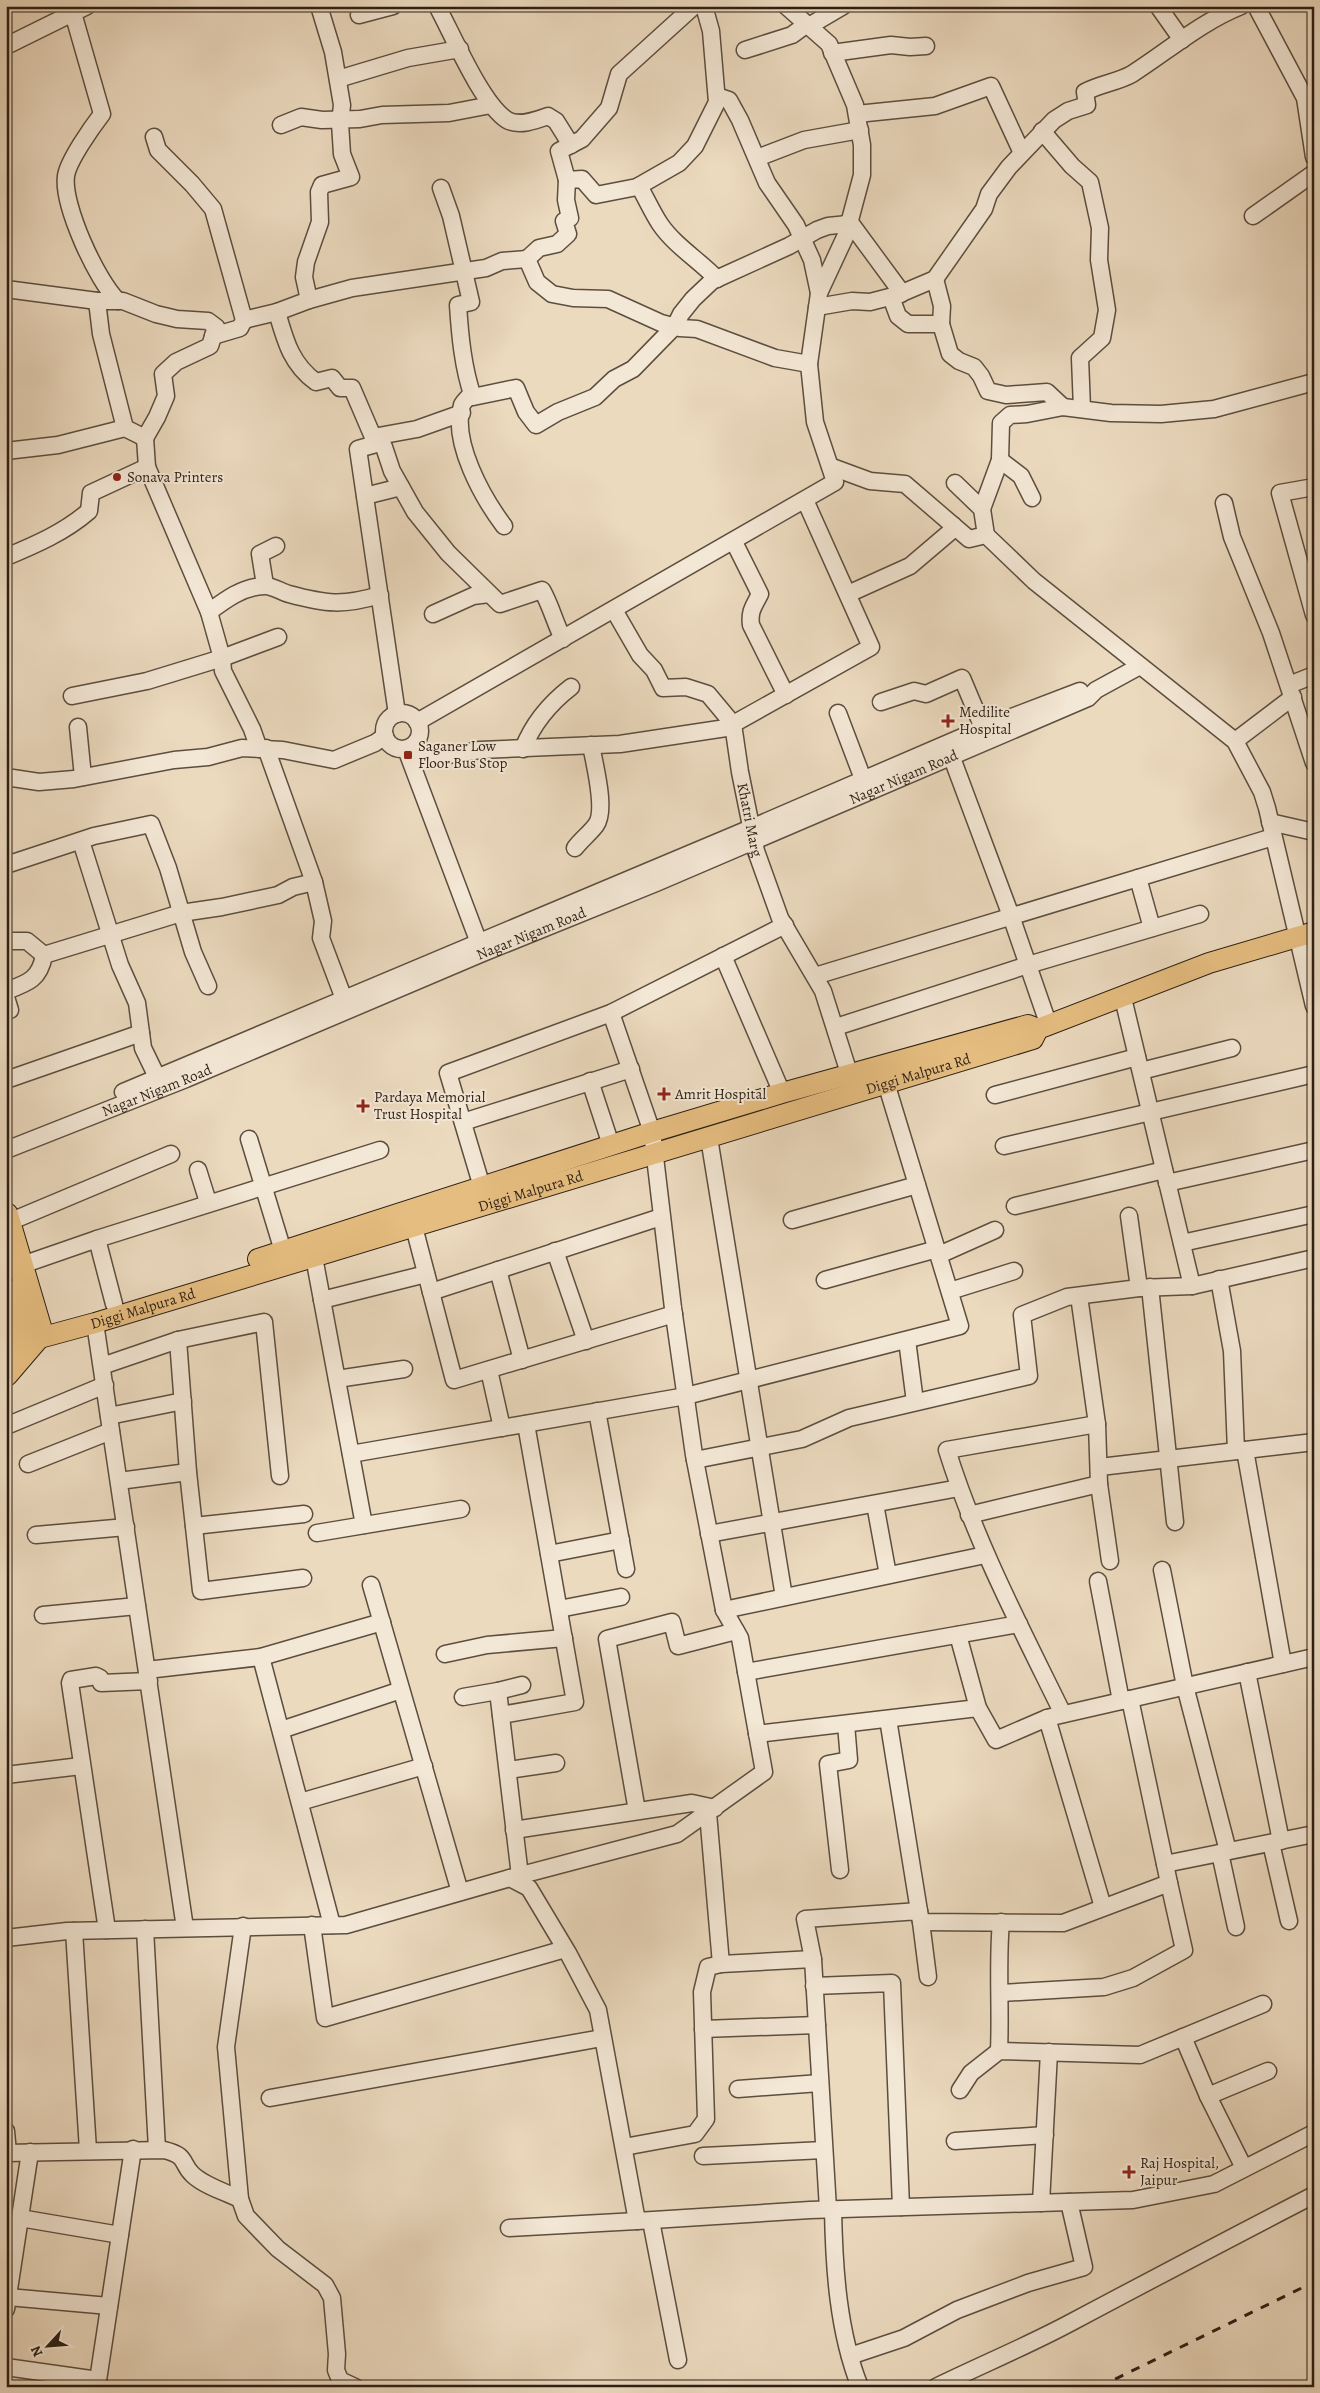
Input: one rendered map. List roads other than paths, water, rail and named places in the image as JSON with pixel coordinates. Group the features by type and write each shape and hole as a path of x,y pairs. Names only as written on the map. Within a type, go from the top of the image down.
{"highway":[{"path":"6,1374 24,1334 8,1218"}],"main road":[{"name":"Diggi Malpura Rd","path":"24,1334 95,1324 1032,1039 1044,1028 1209,963 1305,935"},
{"name":"Diggi Malpura Rd","path":"24,1334 611,1145 782,1093 1028,1025 1044,1028"}],"street":[{"path":"309,300 304,277 320,222 319,192 322,186 352,177 342,154 340,118 342,105 338,79 333,52 319,6"},
{"path":"359,16 392,6"},
{"path":"438,6 491,105 509,121 528,122 548,116 556,121 571,144"},
{"path":"244,320 277,312 309,300 352,288 486,268 502,261 527,260 539,248 557,244 568,234 564,221 570,218 566,200 567,180 559,151 582,139 609,108 619,74 694,6"},
{"path":"567,180 582,179 596,195 640,186 679,163 695,146 717,102 711,31 704,6"},
{"path":"417,722 734,542 835,482 832,467 815,422 809,364 818,300 849,223 862,175 862,145 856,105 829,44 786,6"},
{"path":"745,50 759,39 792,35 843,6"},
{"path":"1158,6 1182,40"},
{"path":"818,300 870,302 896,295 935,279 984,210 989,194 1022,153 1054,120 1068,111 1087,105 1085,92 1131,75 1182,40 1227,12 1241,6"},
{"path":"1256,6 1305,98 1312,128 1314,157"},
{"path":"6,46 80,10 102,114 78,151 66,175 67,196 92,262 108,291 118,301"},
{"path":"832,53 891,45 926,46"},
{"path":"338,79 408,58 460,49"},
{"path":"857,114 935,106 990,86 1022,153"},
{"path":"717,96 729,100 740,120 767,183 796,224 812,260 818,300"},
{"path":"281,125 301,117 322,120 340,118 360,119 382,115 450,113 491,105"},
{"path":"757,158 804,140 860,130"},
{"path":"1042,131 1072,166 1090,182 1100,228 1099,260 1107,310 1102,338 1080,358 1082,409"},
{"path":"154,137 158,150 203,196 213,209 244,320 240,328 213,336"},
{"path":"1253,216 1314,173"},
{"path":"640,186 660,225 686,252 705,266 717,279"},
{"path":"441,188 451,216 471,302 458,305 467,380 473,397 516,388 526,412 536,424 558,412 595,397 614,379 633,369 675,326 681,314 693,299 717,279 828,226 849,223"},
{"path":"849,223 896,295 898,316 908,324 940,324"},
{"path":"527,260 537,282 552,294 572,298 608,299 662,323 697,329 775,358 809,364"},
{"path":"935,279 942,306 940,324 950,354 959,361 974,367 981,376 988,391 1006,396 1047,392 1063,407"},
{"path":"6,289 97,301 118,301 170,317 208,321 216,327 210,346 176,362 163,374 166,396 157,417 144,438 147,467 209,612 222,658 223,671 262,748 314,882 323,921 321,938 344,999"},
{"path":"97,301 101,334 125,428"},
{"path":"277,312 291,356 302,372 316,382 332,378 340,388 352,388 376,444 358,449 397,714"},
{"path":"1314,382 1214,409 1161,414 1111,412 1063,407 1027,414 1010,415 1001,423 1000,460 982,509 986,535 1034,581 1235,741 1262,792 1271,829 1305,935 1314,1006"},
{"path":"472,393 462,405 461,426 465,457 480,488 504,526"},
{"path":"373,437 417,430 462,413"},
{"path":"6,451 58,445 125,428 144,438"},
{"path":"373,437 384,447 392,471 415,512 448,552 500,604 542,590 549,602 555,624 563,639"},
{"path":"1000,460 1021,476 1032,498"},
{"path":"6,557 52,536 80,519 89,511 91,493 147,467"},
{"path":"832,467 870,481 905,484 970,539 986,535"},
{"path":"955,483 982,509"},
{"path":"365,496 401,487"},
{"path":"1314,487 1280,493 1314,616"},
{"path":"482,947 409,755 419,734 417,722 411,716 397,714 386,722 385,736 393,747 409,755 620,744 726,728 734,724 871,646 805,500"},
{"path":"1224,504 1232,537 1271,633 1314,763"},
{"path":"848,594 910,566 950,532 953,524"},
{"path":"734,542 760,594 751,607 749,615 751,625 786,695"},
{"path":"265,586 260,554 276,546"},
{"path":"209,612 228,598 246,589 265,586 289,594 340,604 355,603 380,595"},
{"path":"433,614 474,596 489,594"},
{"path":"614,610 640,656 654,670 662,688 686,687 708,694 734,724"},
{"path":"72,696 147,681 222,658 278,637"},
{"path":"1096,690 1140,666"},
{"path":"1235,741 1291,691 1314,675"},
{"path":"881,702 914,691 926,694 962,678 983,728"},
{"path":"523,749 527,738 546,708 571,687"},
{"name":"Nagar Nigam Road","path":"754,834 863,779 983,728 1086,688 1096,690"},
{"name":"Nagar Nigam Road","path":"6,1150 186,1079 482,947 754,834 952,758 1088,698 1096,690"},
{"path":"838,713 863,779"},
{"name":"Khatri Marg","path":"734,724 740,772 756,851 785,925 823,991 836,1027 849,1074"},
{"path":"78,727 84,777"},
{"path":"6,777 40,782 84,777 174,760 208,757 242,748 283,750 334,760 385,736"},
{"path":"575,848 596,825 600,816 599,791 591,745"},
{"path":"952,758 1028,965 1044,1028"},
{"path":"6,865 81,841 151,824 168,868 193,952 208,986"},
{"path":"815,976 1138,878 1271,829 1314,832"},
{"path":"81,841 120,965 137,1003 143,1048 157,1077"},
{"path":"1138,878 1152,928"},
{"path":"44,955 181,913 232,905 278,894 293,887 314,882"},
{"path":"836,1027 1028,965 1200,914"},
{"path":"482,1187 448,1072 611,1013 785,925"},
{"path":"6,941 27,941 44,955"},
{"name":"Nagar Nigam Road","path":"6,1140 344,999 482,947"},
{"path":"6,991 28,983 42,969 44,955"},
{"path":"723,956 782,1093"},
{"path":"1123,998 1192,1286"},
{"path":"6,1938 74,1931 346,1925 460,1892 677,1834 764,1772 740,1638 724,1610 695,1460 661,1217 652,1132 611,1013"},
{"path":"6,1080 140,1033"},
{"path":"995,1095 1139,1064 1232,1048"},
{"path":"351,1454 686,1396 960,1326 881,1065"},
{"path":"463,1122 630,1069"},
{"path":"1004,1146 1314,1074"},
{"path":"590,1081 611,1145"},
{"path":"709,1138 784,1597"},
{"path":"249,1140 284,1251"},
{"path":"14,1263 97,1239 208,1202 380,1150"},
{"path":"1015,1206 1166,1176 1314,1150"},
{"path":"8,1218 171,1154"},
{"path":"198,1170 208,1202"},
{"path":"792,1220 917,1184"},
{"path":"1182,1243 1314,1214"},
{"path":"1129,1216 1144,1288 1175,1522"},
{"path":"431,1292 661,1217"},
{"path":"414,1227 454,1380 674,1314"},
{"path":"825,1280 938,1252 995,1230"},
{"path":"97,1239 114,1304"},
{"path":"555,1252 586,1341"},
{"path":"314,1257 364,1525"},
{"path":"695,1460 760,1449 802,1439 848,1418 1029,1376 1022,1315 1067,1297 1144,1288 1192,1286 1314,1258"},
{"path":"498,1270 522,1360"},
{"path":"950,1292 1014,1271"},
{"path":"322,1300 426,1274"},
{"path":"1219,1279 1232,1351 1240,1451 1282,1664"},
{"path":"1078,1296 1097,1424 1100,1484 1110,1561"},
{"path":"102,1366 178,1340 264,1322 280,1476"},
{"path":"95,1324 185,1928"},
{"path":"178,1340 188,1472 201,1591 302,1578"},
{"path":"907,1340 915,1402"},
{"path":"337,1379 404,1369"},
{"path":"489,1370 502,1428"},
{"path":"6,1426 104,1385"},
{"path":"28,1464 110,1424 183,1401"},
{"path":"596,1411 626,1569"},
{"path":"501,1716 575,1702 526,1424"},
{"path":"1063,1714 985,1555 959,1488 947,1450 1097,1424"},
{"path":"1100,1467 1314,1442"},
{"path":"119,1481 188,1472"},
{"path":"970,1515 1100,1484"},
{"path":"709,1534 959,1488"},
{"path":"875,1504 888,1575"},
{"path":"316,1533 461,1509"},
{"path":"194,1526 304,1514"},
{"path":"36,1535 126,1527"},
{"path":"549,1554 621,1540"},
{"path":"724,1610 985,1555"},
{"path":"1162,1570 1185,1686 1224,1852 1236,1927"},
{"path":"1001,1993 1104,1987 1133,1978 1184,1950 1098,1581"},
{"path":"371,1585 460,1892"},
{"path":"559,1610 622,1597"},
{"path":"43,1616 137,1606"},
{"path":"107,1930 81,1766 71,1680 96,1676 100,1678 101,1688 148,1676 261,1657 382,1622"},
{"path":"637,1811 607,1639 672,1622 678,1646 736,1631"},
{"path":"746,1672 1019,1624"},
{"path":"958,1635 978,1708 996,1740 1046,1718 1314,1657"},
{"path":"445,1654 488,1645 564,1638"},
{"path":"261,1657 332,1925"},
{"path":"1248,1672 1289,1921"},
{"path":"463,1697 522,1686"},
{"path":"281,1730 401,1690"},
{"path":"498,1691 514,1830 515,1877"},
{"path":"757,1734 978,1708"},
{"path":"1046,1718 1103,1907"},
{"path":"888,1719 928,1977"},
{"path":"840,1870 828,1764 849,1760 846,1724"},
{"path":"508,1770 556,1763"},
{"path":"6,1775 81,1766"},
{"path":"300,1802 424,1766"},
{"path":"514,1830 692,1803 711,1810"},
{"path":"711,1810 722,1964"},
{"path":"1164,1864 1314,1834"},
{"path":"515,1877 529,1888 598,2010 624,2146 678,2360"},
{"path":"860,2387 850,2356 841,2312 824,2150 813,1959 805,1919 920,1917 1001,1922 1063,1923 1169,1883"},
{"path":"999,2051 1001,1993 999,1949 1001,1922"},
{"path":"312,1925 325,2018 565,1949"},
{"path":"243,1926 226,2047 240,2199 246,2216 278,2249 325,2285 332,2298 336,2370 340,2380 355,2387"},
{"path":"145,1929 157,2149"},
{"path":"74,1931 88,2150"},
{"path":"624,2146 695,2134 706,2119 702,1992 708,1967 722,1964 813,1959"},
{"path":"814,1986 892,1983 902,2207"},
{"path":"960,2090 971,2073 999,2051 1140,2056 1263,2004"},
{"path":"703,2029 817,2025"},
{"path":"270,2098 602,2038"},
{"path":"1183,2038 1208,2096 1244,2168"},
{"path":"1041,2202 1049,2052"},
{"path":"1208,2096 1268,2072"},
{"path":"738,2089 820,2083"},
{"path":"6,2131 7,2153 133,2149 157,2149 175,2152 184,2160 192,2175 240,2199"},
{"path":"509,2228 830,2209 1134,2200 1214,2184 1314,2133"},
{"path":"955,2141 1045,2135"},
{"path":"6,2367 97,2383 133,2149"},
{"path":"703,2156 824,2150"},
{"path":"30,2152 7,2303 109,2306"},
{"path":"936,2387 1069,2323 1115,2297 1189,2261 1314,2195"},
{"path":"850,2356 904,2338 957,2310 1028,2283 1084,2267 1069,2202"},
{"path":"20,2218 120,2235"}],"railway":[{"path":"1099,2387 1314,2282"}],"place":[{"name":"Sonava Printers","path":"117,477"},
{"name":"Medilite Hospital","path":"948,721"},
{"name":"Saganer Low Floor Bus Stop","path":"408,755"},
{"name":"Amrit Hospital","path":"664,1094"},
{"name":"Pardaya Memorial Trust Hospital","path":"363,1106"},
{"name":"Raj Hospital, Jaipur","path":"1129,2172"}]}
